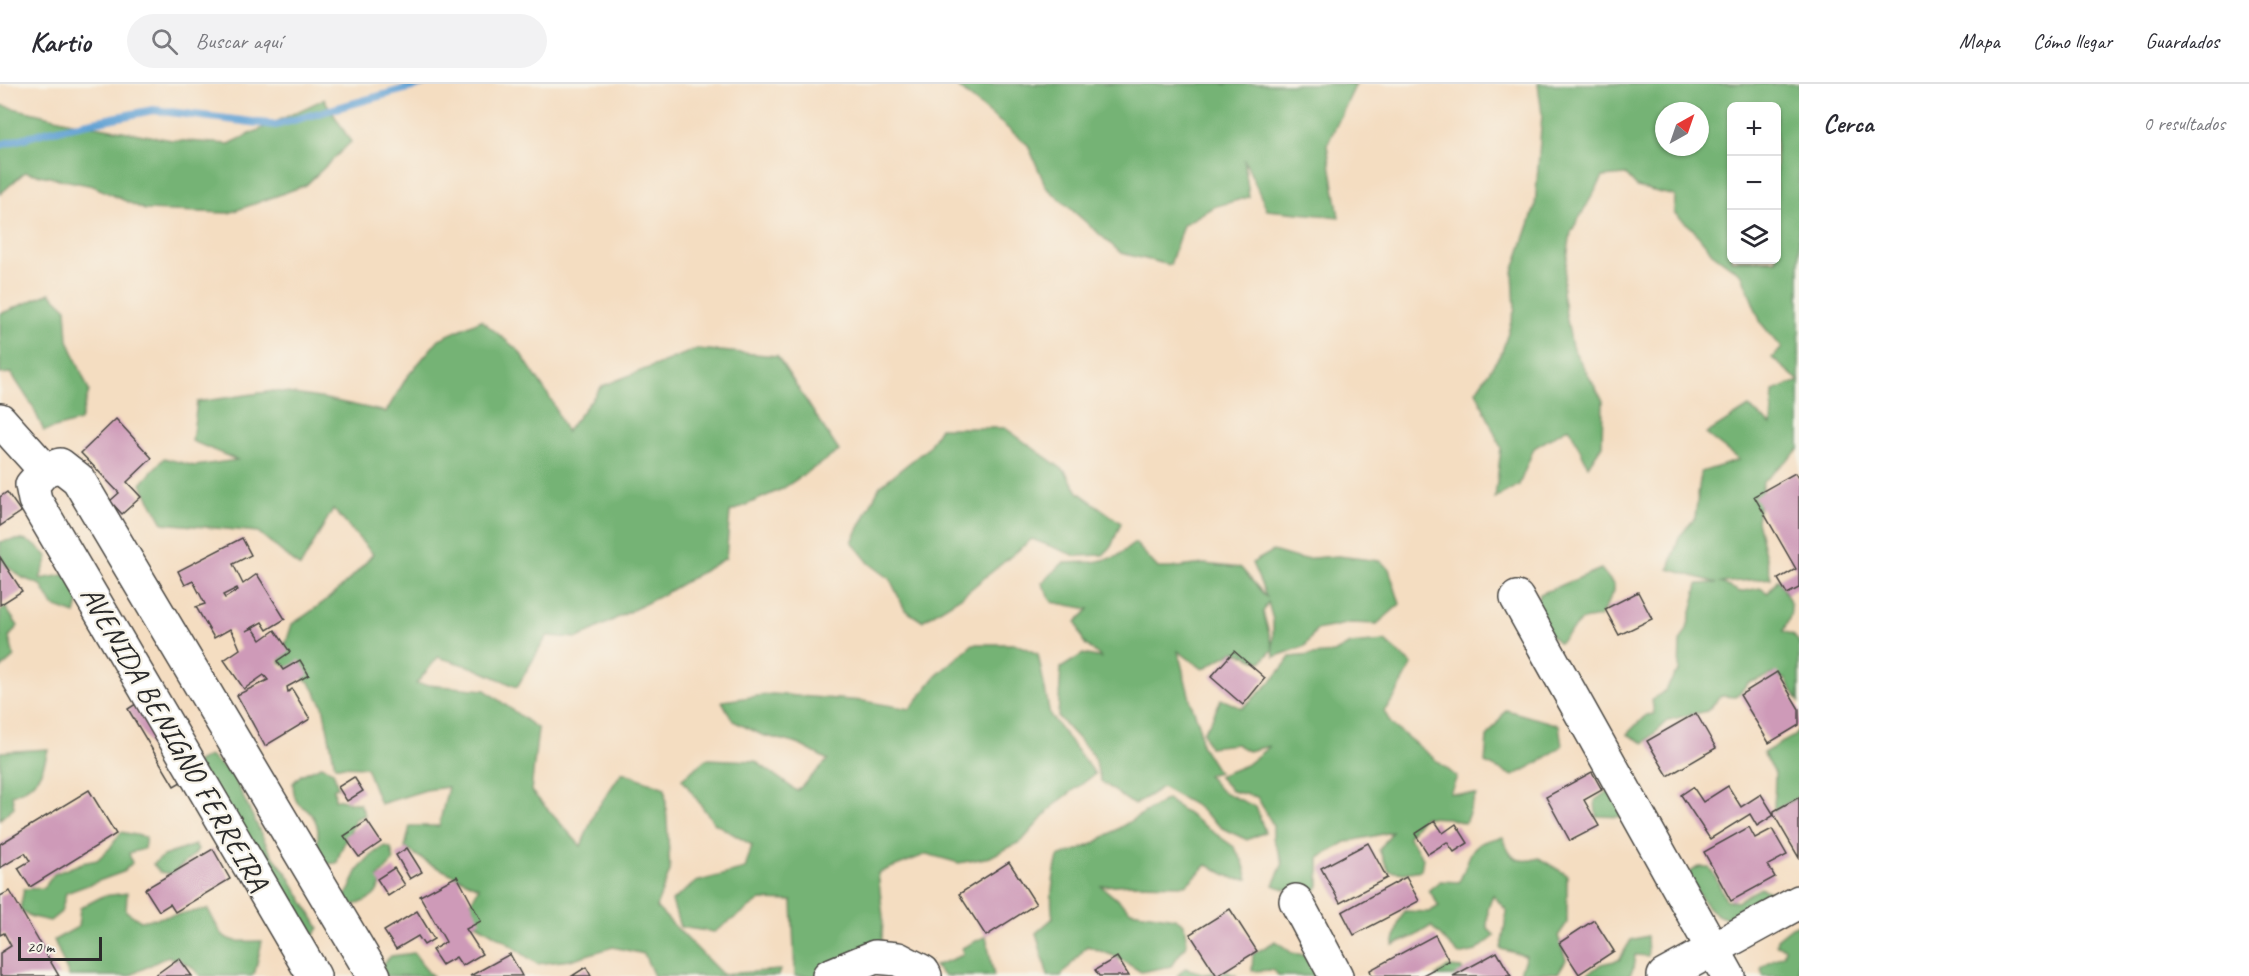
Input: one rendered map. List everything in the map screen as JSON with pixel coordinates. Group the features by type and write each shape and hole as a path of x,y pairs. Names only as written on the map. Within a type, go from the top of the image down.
{"street":[{"name":"AVENIDA BENIGNO FERREIRA","path":"0,420 40,485 314,976"},
{"path":"40,485 60,465 78,479 367,974"},
{"path":"1517,598 1720,963"},
{"path":"1296,901 1336,976"},
{"path":"1664,976 1720,963 1799,902"},
{"path":"829,976 875,957 898,958 924,974"}],"green space":[{"path":"954,84 1356,84 1327,145 1339,217 1267,210 1244,159 1249,197 1213,207 1183,225 1170,265 1121,253 1046,187 1028,145"},
{"path":"1538,84 1799,84 1799,381 1772,358 1782,348 1761,323 1742,275 1727,264 1712,253 1692,228 1674,213 1675,196 1637,187 1626,175 1603,177 1571,232 1562,293 1572,347 1603,401 1602,445 1588,466 1569,427 1534,448 1519,485 1495,498 1501,448 1476,391 1502,352 1515,309 1513,272 1535,207 1542,114"},
{"path":"324,99 351,142 306,185 229,213 145,210 93,186 25,172 0,194 0,105 72,122 172,140 229,144"},
{"path":"50,293 66,308 68,340 89,391 80,421 44,431 32,405 11,373 0,374 0,314"},
{"path":"481,320 519,351 552,401 566,432 602,386 697,349 777,356 839,451 782,489 730,512 726,558 664,594 578,638 547,636 517,687 474,668 438,657 416,684 485,690 538,729 531,791 581,846 595,812 622,772 665,788 670,871 656,907 722,974 780,970 778,976 654,976 644,954 613,947 570,960 537,964 463,916 479,887 430,864 405,848 410,826 439,826 448,787 426,790 380,804 366,767 335,766 323,706 310,683 280,662 292,624 336,592 373,554 333,509 300,567 258,532 163,523 141,484 164,458 195,466 237,460 192,441 197,402 274,391 386,412 407,377 439,339"},
{"path":"1799,381 1799,449 1763,482 1757,521 1771,578 1721,583 1740,592 1760,588 1768,593 1778,579 1791,605 1790,616 1783,631 1793,635 1799,642 1799,702 1786,680 1773,674 1748,683 1736,697 1721,696 1707,711 1668,720 1644,743 1627,734 1646,715 1654,714 1652,700 1666,690 1675,674 1679,672 1680,642 1687,629 1698,584 1717,583 1669,569 1679,537 1695,518 1701,472 1739,460 1706,434 1749,407 1771,425 1773,391"},
{"path":"940,428 1005,428 1065,471 1078,492 1121,523 1111,547 1103,555 1076,556 1032,539 961,597 922,621 905,610 890,579 869,563 852,542 880,486 928,448"},
{"path":"74,525 82,550 84,570 75,614 53,606 41,585 23,578 4,564 0,553 0,542 27,541 37,546 48,557 40,579 69,574 58,539"},
{"path":"1135,543 1158,568 1204,564 1241,568 1267,598 1252,563 1273,551 1300,559 1338,556 1380,561 1389,569 1400,604 1377,624 1351,623 1316,630 1305,646 1274,657 1273,649 1261,662 1234,651 1203,669 1178,651 1191,703 1199,724 1201,745 1218,772 1207,775 1221,791 1256,807 1265,832 1247,840 1222,828 1196,806 1162,787 1134,805 1101,781 1093,755 1058,717 1061,668 1083,654 1102,658 1084,643 1076,622 1089,609 1052,602 1042,583 1063,563 1094,562 1116,557","holes":["1268,602 1273,620 1273,648 1263,612"]},
{"path":"1601,569 1614,585 1614,591 1600,617 1582,620 1559,643 1530,617 1540,594"},
{"path":"5,607 18,626 9,637 14,657 0,669 0,612"},
{"path":"1385,641 1412,665 1384,711 1392,725 1457,777 1450,793 1476,795 1465,823 1447,818 1423,817 1408,836 1423,858 1421,870 1404,873 1389,871 1379,850 1392,832 1346,842 1319,858 1319,886 1309,897 1273,885 1283,863 1273,838 1273,825 1257,797 1232,791 1218,776 1246,765 1270,746 1248,751 1236,744 1209,747 1203,732 1210,723 1221,699 1242,708 1268,684 1290,657 1334,653 1350,644"},
{"path":"973,644 1016,644 1038,654 1050,715 1095,774 1054,805 1022,841 990,857 959,863 927,854 878,873 883,917 881,957 855,976 795,976 792,901 761,900 714,932 680,927 672,901 696,882 745,869 752,845 714,823 682,779 706,759 755,761 797,791 828,760 798,744 762,735 733,721 722,701 772,694 863,701 910,709 936,676"},
{"path":"1506,710 1559,725 1562,746 1541,761 1513,776 1485,763 1487,737"},
{"path":"1799,728 1799,792 1797,798 1774,811 1775,773 1763,753 1794,736"},
{"path":"48,749 44,765 37,778 27,788 12,795 14,807 0,819 0,752"},
{"path":"209,756 232,774 270,852 288,875 319,928 312,938 283,933 205,806 188,802 191,780 197,762"},
{"path":"321,766 333,771 338,787 334,788 335,799 360,804 365,815 355,819 337,863 326,864 321,857 317,846 318,832 315,820 312,814 298,803 294,793 293,783 301,775"},
{"path":"1609,790 1624,817 1596,816 1595,800"},
{"path":"1167,799 1234,847 1243,862 1248,879 1235,879 1207,865 1186,885 1101,886 1131,911 1175,918 1184,924 1187,944 1171,966 1141,972 1117,957 1087,946 1061,976 1048,976 1036,933 1053,918 1052,888 1058,857 1091,845"},
{"path":"121,832 146,837 144,849 129,853 132,863 123,872 66,893 61,912 50,921 32,917 20,910 24,889 44,888 54,874 97,860 110,848"},
{"path":"1503,837 1508,850 1515,858 1525,861 1539,858 1567,875 1567,923 1558,936 1566,960 1558,973 1520,972 1526,956 1501,949 1507,911 1493,895 1488,908 1487,928 1495,936 1476,951 1459,955 1431,926 1393,945 1399,921 1405,911 1429,912 1439,906 1429,890 1440,881 1459,882 1472,850 1482,842"},
{"path":"195,845 198,849 194,855 171,874 160,872 153,864 163,856"},
{"path":"385,846 391,848 394,860 378,878 382,881 377,892 367,900 351,906 344,897 357,872 362,864"},
{"path":"1698,867 1709,867 1726,900 1738,902 1761,888 1771,893 1771,904 1736,918 1719,916 1706,905 1687,874"},
{"path":"127,893 126,911 141,921 208,909 218,928 227,938 240,941 262,941 255,972 252,976 200,976 191,966 168,956 129,976 69,976 54,940 78,927 80,908 103,896"},
{"path":"1799,924 1799,976 1763,976 1761,969 1763,966 1784,954 1785,948 1776,945 1777,939"},
{"path":"986,936 994,976 944,976 934,966 963,955 962,948"},
{"path":"1647,936 1648,956 1635,955 1633,969 1629,976 1585,976 1601,964 1619,960 1631,940"},
{"path":"1276,941 1292,953 1322,958 1329,976 1279,976 1273,970 1252,971 1253,954"},
{"path":"414,953 433,976 383,976 382,965 391,956"},
{"path":"1448,967 1462,968 1463,976 1436,976"},
{"path":"1185,968 1205,974 1225,971 1237,976 1177,976"}],"building":[{"path":"116,419 152,458 127,482 141,497 122,514 110,501 119,493 81,453"},
{"path":"1795,473 1799,480 1799,588 1787,594 1778,579 1796,569 1754,496"},
{"path":"7,492 21,512 0,526 0,497"},
{"path":"242,538 251,555 233,564 243,584 257,574 285,619 267,630 262,622 246,631 253,628 261,640 275,630 290,652 277,661 283,670 300,660 309,675 287,687 288,692 292,689 310,719 265,746 237,695 268,680 264,675 244,689 224,660 240,649 235,637 230,629 214,638 196,607 205,604 193,581 185,585 178,571","holes":["237,588 238,590 225,598 223,595"]},
{"path":"0,557 22,591 0,605"},
{"path":"1638,592 1652,619 1619,635 1605,609"},
{"path":"1234,651 1265,678 1243,705 1211,677"},
{"path":"1777,672 1799,709 1799,725 1769,743 1740,695"},
{"path":"142,700 188,778 174,786 128,709"},
{"path":"1696,713 1716,748 1668,776 1647,741"},
{"path":"1592,772 1602,790 1584,800 1599,826 1570,841 1546,797"},
{"path":"354,777 363,791 347,801 338,787"},
{"path":"1728,786 1741,807 1761,794 1774,815 1757,826 1750,814 1710,839 1681,795 1693,787 1703,802"},
{"path":"89,790 116,834 30,887 18,868 30,861 25,853 0,868 0,844"},
{"path":"1799,797 1799,858 1774,815 1774,811"},
{"path":"367,821 381,842 359,857 344,836"},
{"path":"1435,821 1443,833 1456,824 1468,843 1454,852 1447,842 1428,854 1415,834"},
{"path":"1749,827 1755,838 1772,829 1787,855 1768,865 1775,877 1731,901 1704,852"},
{"path":"1368,843 1387,878 1340,903 1321,868"},
{"path":"407,848 422,872 410,879 396,855"},
{"path":"213,849 230,879 175,912 170,904 159,911 145,889"},
{"path":"1009,862 1036,904 986,936 959,894"},
{"path":"394,868 405,885 388,896 377,879"},
{"path":"457,876 481,921 466,929 482,954 462,966 456,957 442,965 432,950 446,942 420,896"},
{"path":"1406,877 1419,901 1354,935 1342,912"},
{"path":"10,891 59,976 0,976 0,953 11,946 4,933 0,935 0,896"},
{"path":"1230,909 1257,951 1217,976 1190,934"},
{"path":"417,911 434,939 424,945 418,936 396,949 384,931"},
{"path":"1594,920 1614,951 1579,974 1559,943"},
{"path":"1435,935 1449,961 1421,976 1372,976 1370,970"},
{"path":"1497,952 1511,976 1453,976 1481,961"},
{"path":"510,954 522,976 470,976"},
{"path":"1117,957 1129,976 1099,976 1095,970"},
{"path":"179,958 192,976 154,976"},
{"path":"586,967 591,976 572,976"}],"waterway":[{"path":"0,145 49,131 153,110 276,125 423,84"}]}
